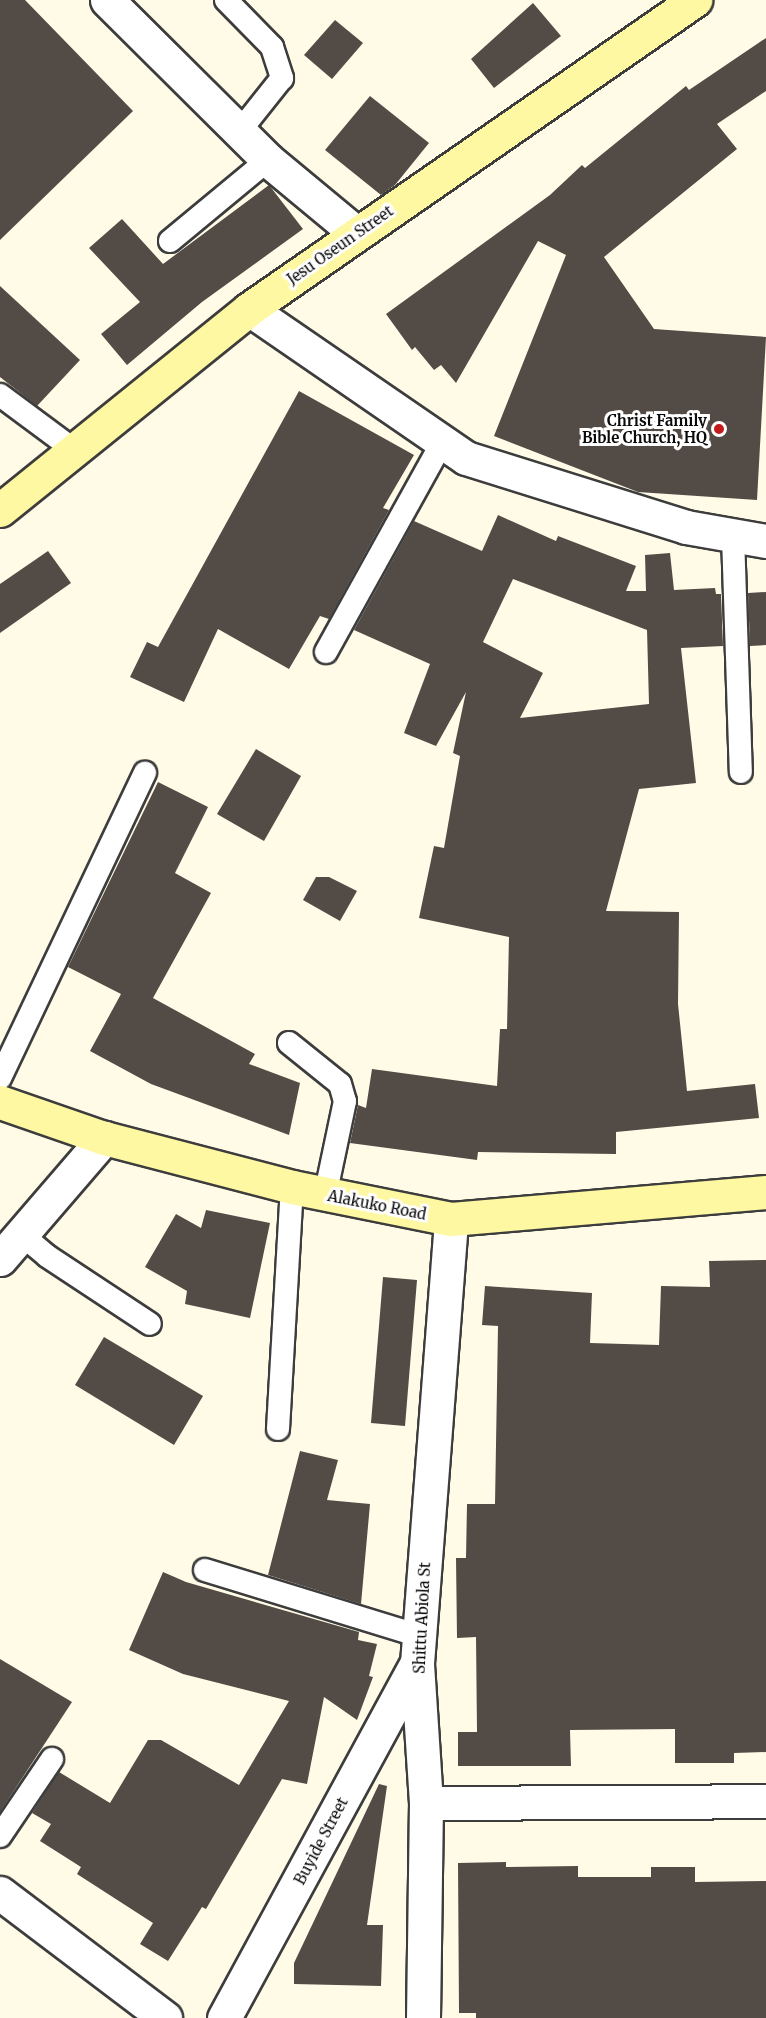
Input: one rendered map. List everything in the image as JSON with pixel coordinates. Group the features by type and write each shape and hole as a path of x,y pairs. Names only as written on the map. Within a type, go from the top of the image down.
{"main road":[{"name":"Jesu Oseun Street","path":"0,510 249,309 695,0"},
{"name":"Alakuko Road","path":"0,1102 104,1138 325,1196 451,1219 766,1192"}],"street":[{"path":"107,0 238,132 356,233"},
{"path":"249,309 466,458 570,494 686,527 766,541"},
{"path":"0,1259 104,1138"},
{"name":"Shittu Abiola St","path":"423,2018 426,1803 418,1649 451,1219"},
{"name":"Buyide Street","path":"224,2018 418,1649"},
{"path":"426,1803 766,1801"},
{"path":"0,1893 155,2015"}],"lane":[{"path":"226,0 272,47 282,78 238,132"},
{"path":"170,241 268,160"},
{"path":"0,395 74,450"},
{"path":"326,652 441,443"},
{"path":"733,536 741,772"},
{"path":"0,1078 145,773"},
{"path":"289,1043 340,1084 345,1101 325,1196"},
{"path":"278,1429 292,1187"},
{"path":"21,1234 47,1256 150,1324"},
{"path":"205,1570 418,1649"},
{"path":"0,1836 52,1759"}],"building":[{"path":"0,0 25,0 133,111 0,240"},
{"path":"533,3 561,36 494,88 471,59"},
{"path":"335,20 363,43 332,79 304,55"},
{"path":"766,38 766,91 717,124 737,149 604,257 654,329 766,337 757,500 638,492 494,436 566,255 538,241 456,383 441,365 434,370 415,347 412,350 386,314 550,195 582,165 585,168 686,86 689,90"},
{"path":"370,96 429,143 395,185 381,195 325,150"},
{"path":"269,185 303,229 202,302 127,365 101,334 140,302 89,248 122,219 163,264"},
{"path":"0,286 80,360 37,406 0,377"},
{"path":"299,391 414,455 383,508 389,510 329,619 320,616 289,669 218,629 184,702 130,677 147,642 158,647"},
{"path":"498,515 556,541 558,536 636,566 626,591 646,591 645,555 670,553 674,590 715,588 716,594 721,594 723,646 681,648 696,783 639,789 606,911 679,912 678,1004 687,1091 755,1084 759,1118 616,1132 616,1154 478,1152 477,1160 350,1143 358,1105 366,1108 372,1069 497,1086 500,1029 507,1029 509,937 419,918 434,846 444,848 460,756 453,753 466,692 436,746 404,733 430,664 354,630 414,521 482,551","holes":["513,579 647,630 649,704 520,718 543,673 483,642"]},
{"path":"48,551 71,583 0,633 0,584"},
{"path":"766,592 766,645 750,646 748,593"},
{"path":"256,749 301,776 264,841 217,814"},
{"path":"158,782 208,807 175,873 211,893 153,998 255,1054 249,1064 300,1083 289,1135 151,1084 90,1051 121,994 68,967"},
{"path":"316,877 329,877 357,891 340,921 303,900"},
{"path":"206,1210 270,1223 250,1318 185,1304 187,1291 145,1267 176,1214 201,1228"},
{"path":"766,1260 766,1752 734,1753 734,1763 675,1763 675,1729 570,1730 571,1766 458,1766 458,1732 477,1732 476,1637 457,1638 456,1558 466,1558 467,1504 495,1504 498,1326 482,1325 485,1286 592,1293 590,1343 659,1345 661,1286 710,1287 709,1261"},
{"path":"383,1277 417,1280 405,1426 371,1423"},
{"path":"104,1337 203,1396 174,1445 75,1385"},
{"path":"300,1451 338,1460 327,1500 370,1504 361,1604 268,1575"},
{"path":"163,1572 186,1582 359,1632 358,1640 377,1644 369,1676 373,1677 357,1720 324,1697 307,1784 282,1779 206,1909 202,1907 168,1961 140,1944 153,1923 77,1874 81,1867 40,1841 51,1824 32,1813 59,1772 110,1803 148,1740 161,1740 239,1785 289,1701 183,1674 129,1650"},
{"path":"0,1659 72,1702 0,1812"},
{"path":"379,1784 387,1786 367,1925 383,1925 381,1986 294,1984 294,1963"},
{"path":"506,1862 506,1867 578,1866 578,1877 651,1877 651,1867 695,1867 695,1882 766,1881 766,2018 476,2018 476,2013 459,2013 458,1863"}],"place":[{"name":"Christ Family Bible Church, HQ","path":"719,429"}]}
